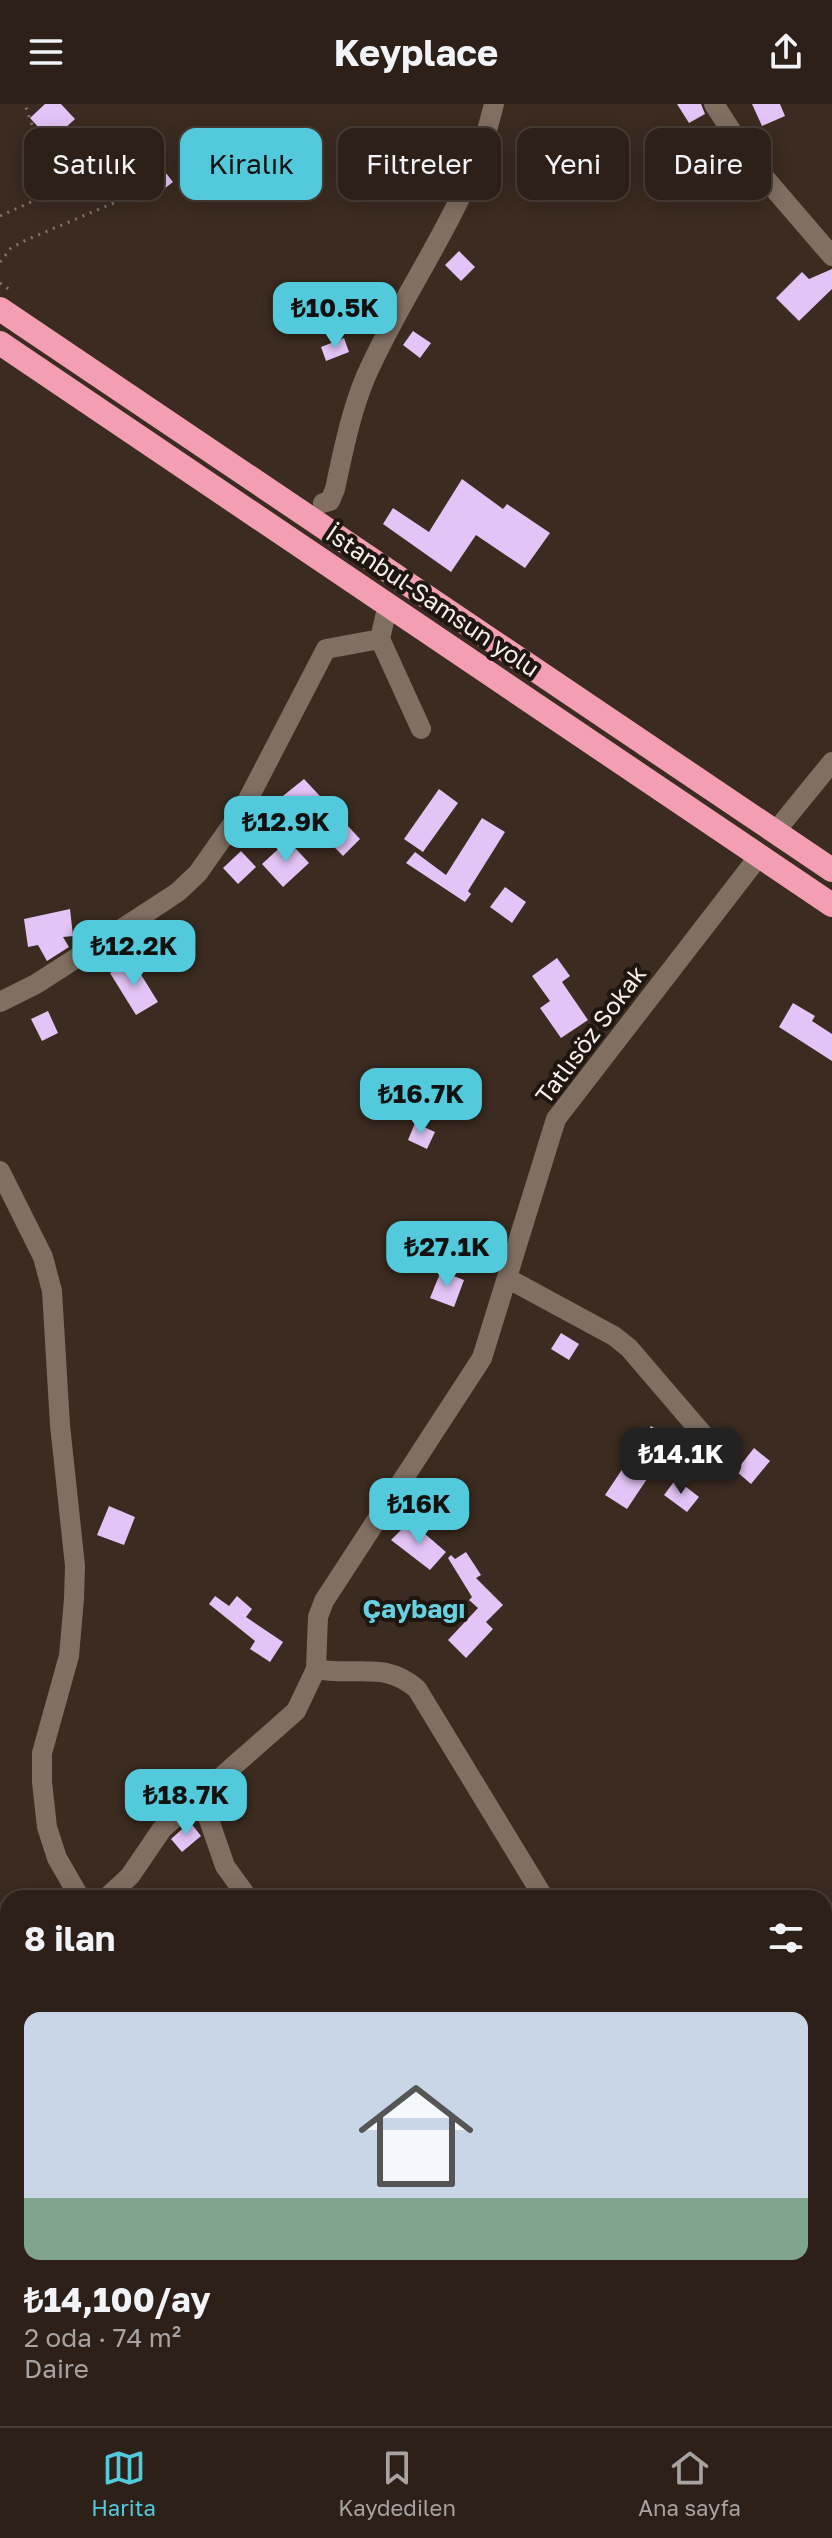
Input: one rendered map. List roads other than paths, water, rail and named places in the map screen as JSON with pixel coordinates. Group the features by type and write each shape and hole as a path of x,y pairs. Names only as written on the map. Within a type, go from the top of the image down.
{"highway":[{"name":"İstanbul-Samsun yolu","path":"0,309 832,870"},
{"name":"İstanbul-Samsun yolu","path":"0,343 832,905"}],"street":[{"path":"323,503 330,501 335,489 365,379 454,216 481,153 494,104"},
{"path":"714,104 770,186 832,256"},
{"path":"388,604 380,639 421,729"},
{"path":"0,1002 36,984 178,892 220,845 243,809 326,649 380,639"},
{"path":"775,832 832,762"},
{"name":"Tatlısöz Sokak","path":"115,1890 130,1876 162,1829 296,1711 316,1669 318,1617 324,1601 482,1358 556,1119 759,856"},
{"path":"0,1171 43,1257 52,1291 60,1425 75,1566 69,1656 42,1753 42,1782 47,1827 57,1858 75,1890"},
{"path":"507,1278 614,1336 629,1348 707,1439"},
{"path":"316,1669 348,1673 383,1670 402,1676 417,1689 539,1890"},
{"path":"200,1794 225,1866 242,1890"}],"district":[{"name":"Çaybağı","path":"414,1608"}]}
